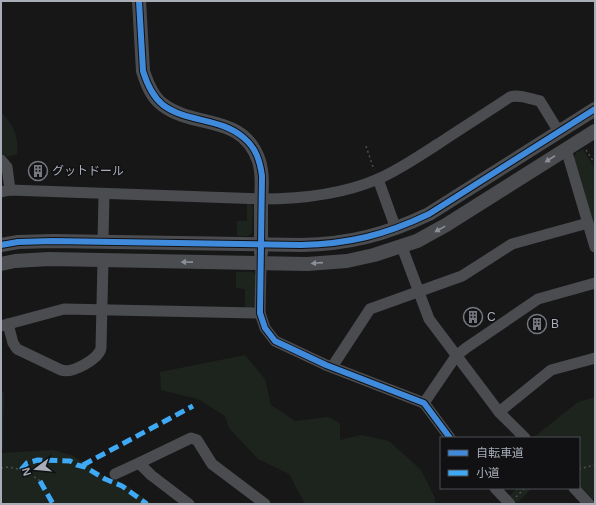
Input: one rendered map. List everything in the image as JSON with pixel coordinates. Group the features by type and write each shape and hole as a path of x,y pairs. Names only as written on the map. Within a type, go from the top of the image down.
{"street":[{"path":"139,1 143,71 151,92 163,105 178,114 227,127 238,132 254,150 260,162 262,176 260,313 265,328 275,341 332,367 424,404 449,437"},
{"path":"1,160 6,167 5,191 286,199 312,197 336,192 378,179 422,154 510,97 518,95 540,101 559,132"},
{"path":"1,245 36,241 324,245 376,236 396,229 429,214 595,109"},
{"path":"1,264 15,261 49,259 307,264 347,261 374,255 417,241 446,225 595,131"},
{"path":"566,149 595,247"},
{"path":"378,179 396,229"},
{"path":"103,242 104,194"},
{"path":"332,367 370,309 462,276 512,244 588,223"},
{"path":"402,247 429,319 499,412 524,437"},
{"path":"103,260 101,309 101,348 96,357 68,372 17,349 13,344 5,325 64,308 101,309 260,313"},
{"path":"424,404 456,356 538,299 595,283"},
{"path":"499,412 551,370 595,358"},
{"path":"115,474 191,438 195,439 212,464 265,504"},
{"path":"138,463 161,484 189,504"},
{"path":"496,489 510,504"},
{"path":"575,489 590,504"}],"path":[{"path":"583,145 595,164"},
{"path":"366,146 378,179"},
{"path":"580,469 595,465"},
{"path":"1,468 11,467 21,470 40,481"}],"shaded area":[{"path":"1,112 12,126 17,142 17,154 7,157 1,153"},
{"path":"583,149 595,169 595,232 574,158 576,153"},
{"path":"247,203 253,207 252,233 248,236 237,236 237,221 247,221"},
{"path":"236,272 253,272 256,276 256,305 251,309 245,309 245,289 236,288"},
{"path":"245,355 265,379 271,405 295,421 328,417 340,423 340,440 361,435 389,441 421,470 435,498 435,504 305,504 289,474 258,459 229,428 225,416 198,399 161,390 160,372"},
{"path":"1,392 4,392 3,449 1,449"},
{"path":"595,397 595,501 580,486 580,437 534,437 578,402"},
{"path":"53,450 71,455 103,476 122,482 152,504 1,504 1,453"},
{"path":"516,489 531,489 517,503 509,496"}],"marked path":[{"path":"83,465 193,406"},
{"path":"21,470 27,463 38,460 70,461 122,486 147,504"},
{"path":"40,481 53,504"}],"cycle path":[{"path":"139,1 143,71 148,85 156,98 172,111 214,123 235,131 252,146 257,155 262,176 260,313 265,328 275,341 326,365 424,403 449,437"},
{"path":"1,245 18,242 53,241 301,245 335,243 366,237 397,228 429,214 595,109"}],"place":[{"name":"グットドール","path":"38,171"},
{"name":"C","path":"473,317"},
{"name":"B","path":"537,324"}]}
